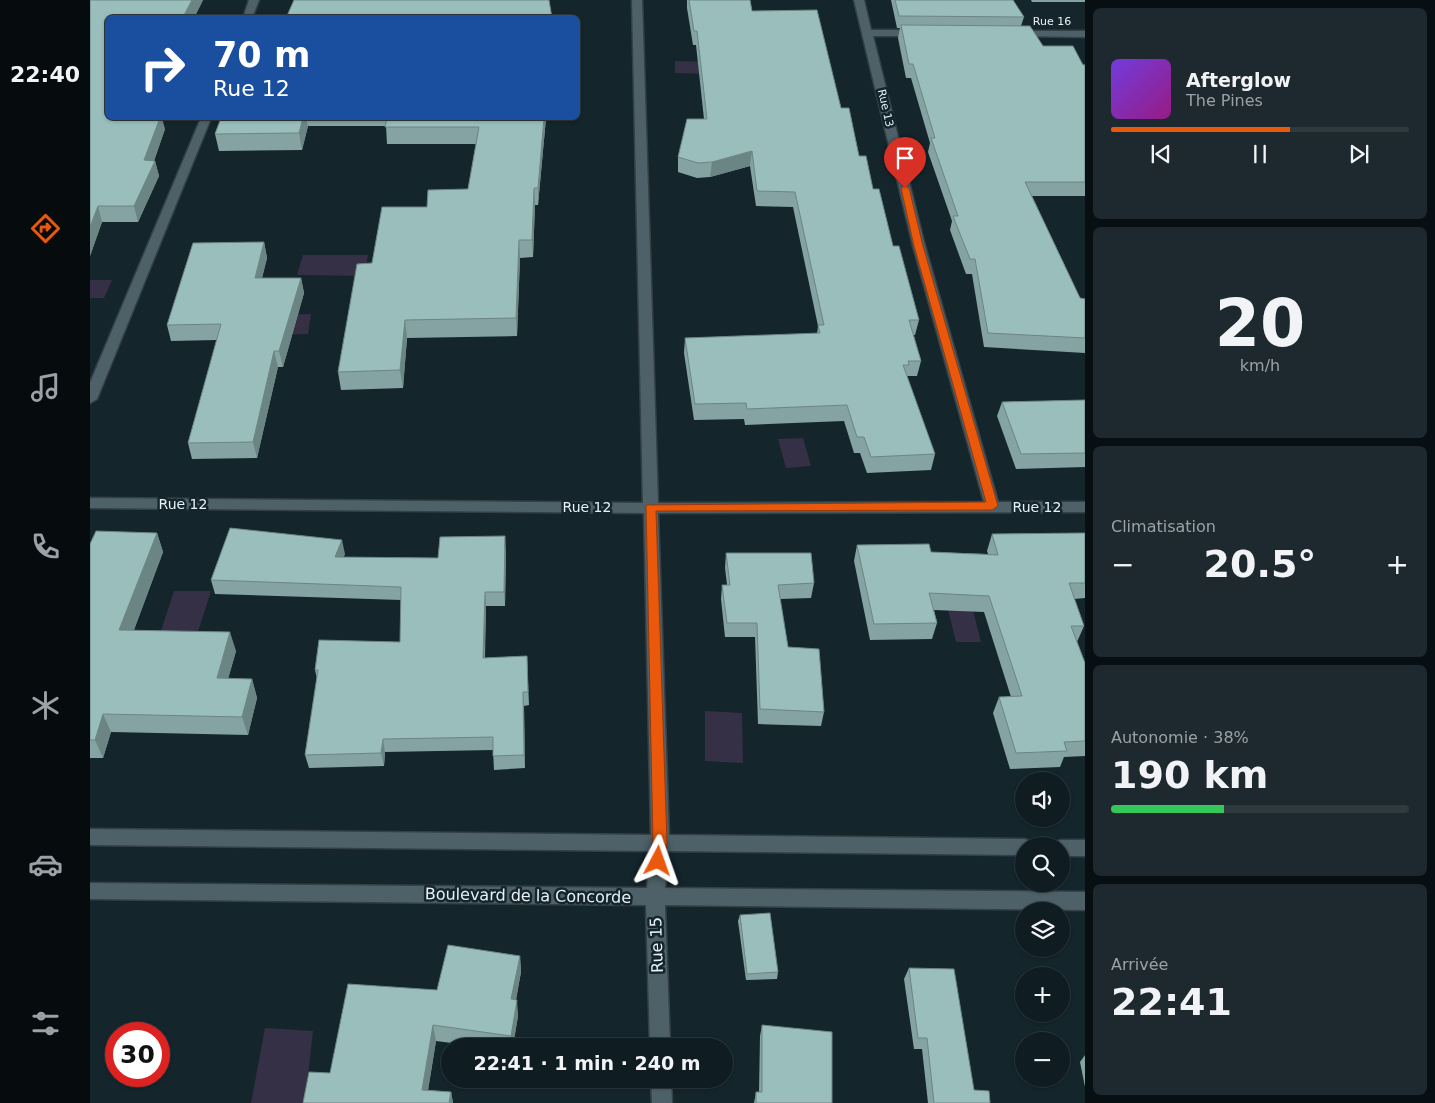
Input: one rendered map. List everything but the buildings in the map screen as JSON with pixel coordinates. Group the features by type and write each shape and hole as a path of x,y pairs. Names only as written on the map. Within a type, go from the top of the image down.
{"street":[{"path":"248,15 254,0"},
{"name":"Rue 15","path":"637,0 660,843 654,897 660,1038"},
{"name":"Rue 13","path":"859,0 869,33 919,246 992,506"},
{"path":"869,33 928,33"},
{"name":"Rue 16","path":"1006,34 1085,34"},
{"path":"90,399 205,120"},
{"name":"Rue 12","path":"90,503 650,508 1085,507"},
{"path":"90,837 1015,848"},
{"path":"1070,848 1085,848"},
{"name":"Boulevard de la Concorde","path":"90,891 1085,901"},
{"path":"661,1088 662,1103"}],"shaded area":[{"path":"675,61 717,62 707,74 675,73"},
{"path":"303,255 368,255 364,276 297,275"},
{"path":"90,280 112,280 104,298 90,298"},
{"path":"311,314 308,334 270,335 275,315"},
{"path":"803,438 811,466 786,468 778,439"},
{"path":"174,591 211,591 198,632 161,631"},
{"path":"947,606 972,606 981,642 956,642"},
{"path":"705,711 742,713 743,763 705,761"},
{"path":"265,1028 313,1031 305,1103 251,1103"}],"route":[{"path":"658,861 660,843 650,508 992,506 919,246 905,188"}]}
